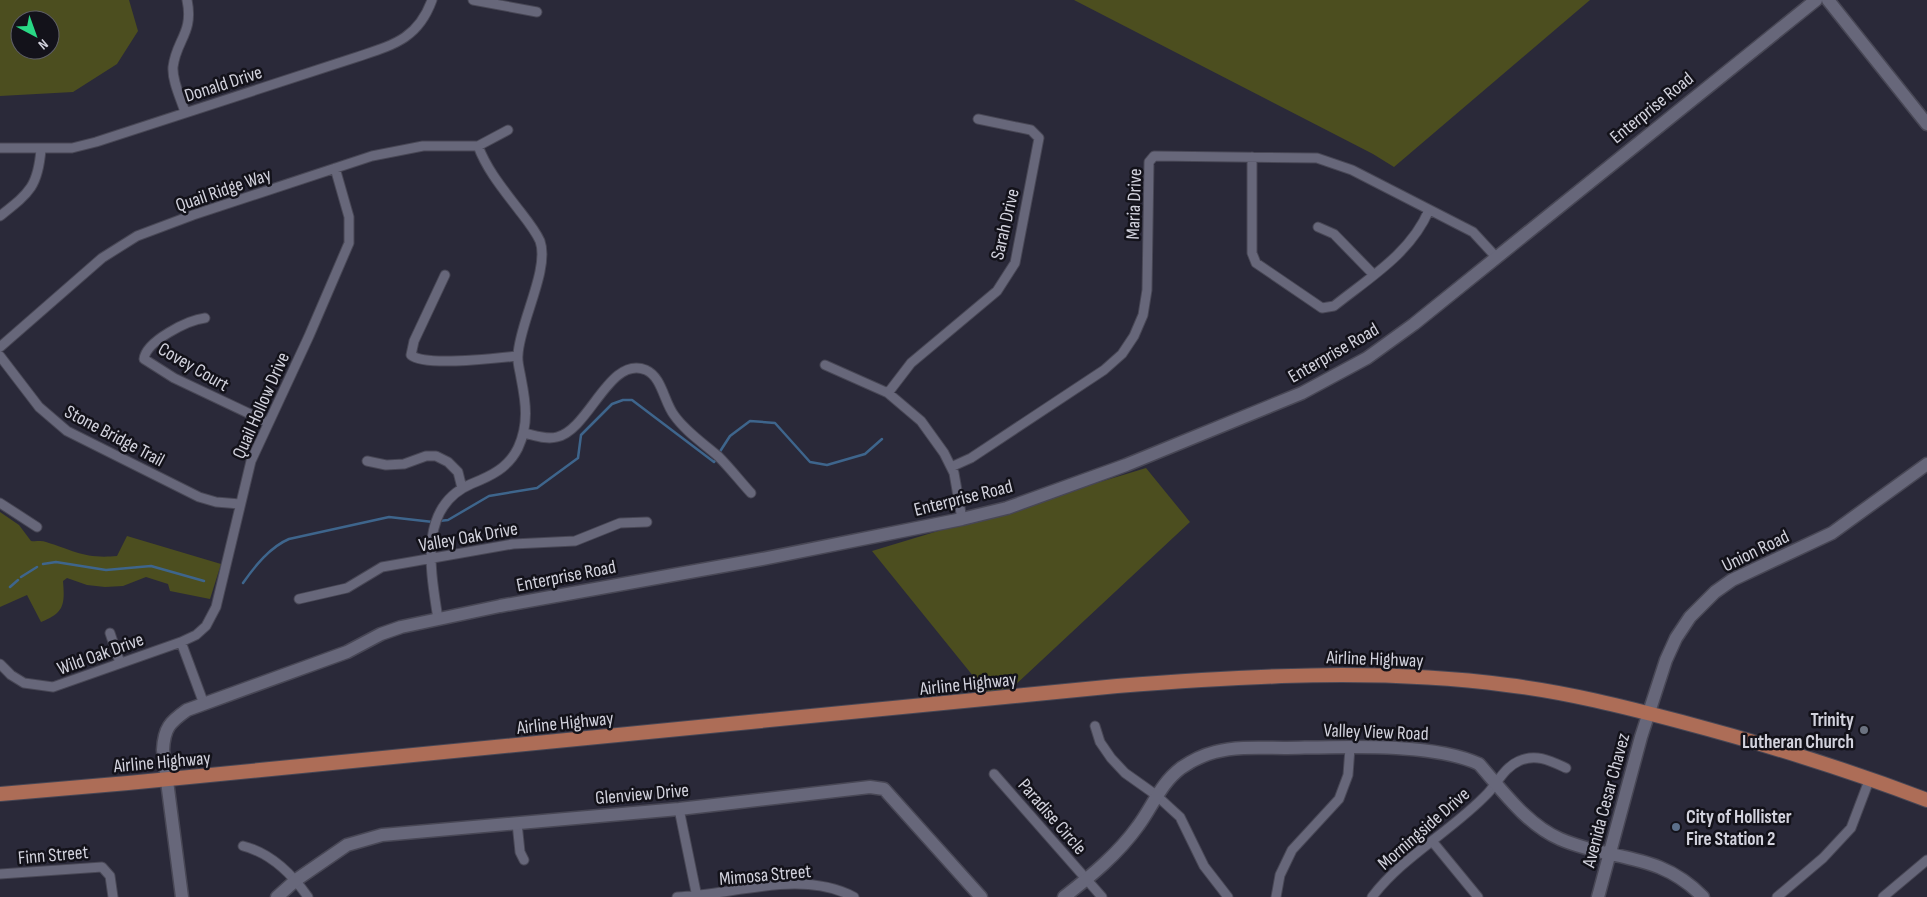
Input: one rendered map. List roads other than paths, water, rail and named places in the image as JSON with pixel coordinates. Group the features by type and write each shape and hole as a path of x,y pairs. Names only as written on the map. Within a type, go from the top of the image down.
{"main road":[{"name":"Airline Highway","path":"0,794 1117,686 1280,675 1400,676 1489,683 1548,691 1649,713 1761,743 1870,778 1927,800"}],"street":[{"path":"185,112 173,73 175,59 188,27 186,0"},
{"name":"Donald Drive","path":"0,148 41,149 83,146 390,45 416,30 425,18 432,0"},
{"path":"473,0 536,12"},
{"name":"Enterprise Road","path":"182,897 163,750 164,737 171,722 187,710 347,652 381,634 438,618 962,519 1019,504 1126,465 1302,393 1367,358 1436,307 1816,0"},
{"path":"1828,0 1927,124"},
{"name":"Sarah Drive","path":"888,393 910,363 997,291 1015,263 1039,138 1031,130 978,118"},
{"path":"438,618 431,537 435,518 447,501 462,488 503,468 517,449 524,433 526,402 517,356 540,271 540,242 483,158 478,146 508,130"},
{"name":"Quail Ridge Way","path":"0,347 102,258 137,236 192,215 372,156 423,146 478,146"},
{"path":"0,216 14,206 36,182 41,149"},
{"name":"Maria Drive","path":"951,467 972,458 1104,370 1122,354 1134,336 1143,316 1147,290 1149,162 1154,156 1317,158 1352,170 1473,232 1497,258"},
{"path":"1252,157 1252,253 1256,263 1322,308 1334,306 1415,237 1429,210"},
{"name":"Quail Hollow Drive","path":"181,642 206,626 216,606 251,461 267,422 309,336 349,243 349,217 336,168"},
{"path":"1318,227 1334,234 1373,274"},
{"path":"445,275 414,341 412,355 430,360 453,361 517,356"},
{"name":"Covey Court","path":"205,318 183,324 169,332 147,351 144,359 174,378 267,422"},
{"name":"Stone Bridge Trail","path":"0,356 39,406 67,431 199,497 216,502 240,504"},
{"path":"825,365 888,393 921,421 944,453 951,467 962,519"},
{"path":"524,433 551,438 569,432 617,374 635,368 645,370 653,375 674,415 720,458 751,493"},
{"path":"367,461 386,465 404,464 426,456 436,456 448,462 458,472 462,488"},
{"name":"Union Road","path":"1649,713 1666,660 1676,638 1690,617 1710,596 1744,574 1832,533 1927,464"},
{"path":"0,503 37,527"},
{"name":"Valley Oak Drive","path":"300,599 347,588 382,568 513,544 575,541 620,524 647,522"},
{"path":"110,633 120,663"},
{"path":"181,642 204,704"},
{"name":"Wild Oak Drive","path":"0,656 2,666 24,683 47,687 60,685 181,642"},
{"name":"Avenida Cesar Chavez","path":"1598,897 1649,713"},
{"path":"1095,726 1100,742 1111,758 1134,781 1156,795 1180,817 1204,866 1228,897"},
{"name":"Valley View Road","path":"1064,897 1087,879 1126,841 1142,820 1156,795 1180,769 1199,758 1216,751 1260,748 1350,748 1432,751 1453,755 1479,764 1529,817 1548,833 1575,844 1650,862 1664,868 1691,885 1703,897"},
{"path":"1276,897 1280,875 1292,850 1339,799 1348,775 1350,748"},
{"name":"Morningside Drive","path":"1372,897 1432,841 1469,811 1496,784 1512,764 1527,758 1545,759 1566,768"},
{"name":"Paradise Circle","path":"994,774 1102,897"},
{"path":"1777,897 1823,858 1852,828 1870,778"},
{"name":"Glenview Drive","path":"277,897 296,880 348,845 382,835 679,809 870,788 884,789 981,897"},
{"path":"679,809 697,897"},
{"path":"517,823 520,852 524,860"},
{"path":"1432,841 1478,897"},
{"path":"243,846 255,849 275,861 296,880 308,897"},
{"path":"1883,897 1927,860"},
{"name":"Finn Street","path":"0,874 97,866 107,871 110,876 113,897"},
{"name":"Mimosa Street","path":"677,897 697,897 762,887 801,885 830,887 854,897"}],"waterway":[{"path":"439,521 448,520 489,496 537,488 578,458 581,435 612,404 623,400 632,400 714,462 717,458"},
{"path":"719,453 730,436 750,421 775,423 810,462 827,465 865,454 882,439"},
{"path":"243,583 269,552 289,539 389,517 433,522"},
{"path":"43,564 56,562 106,570 151,566 204,581"},
{"path":"21,577 37,567"},
{"path":"10,587 18,580"}],"place":[{"name":"Trinity Lutheran Church","path":"1864,730"},
{"name":"City of Hollister Fire Station 2","path":"1676,827"}]}
